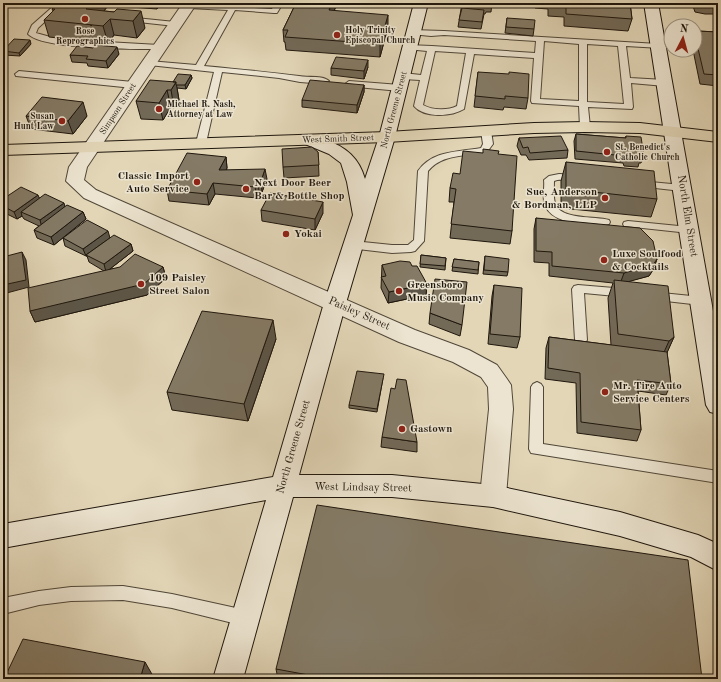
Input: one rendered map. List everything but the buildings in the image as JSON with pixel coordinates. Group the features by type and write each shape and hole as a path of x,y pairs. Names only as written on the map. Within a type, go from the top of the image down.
{"main road":[{"name":"West Smith Street","path":"3,150 387,137 534,128 584,127 640,128 718,137"}],"street":[{"name":"North Greene Street","path":"228,679 335,303 387,137 421,3"},
{"name":"North Elm Street","path":"651,3 718,405"},
{"name":"Simpson Street","path":"112,204 90,194 76,181 78,167 189,4"},
{"name":"North Greene Street","path":"311,140 342,154 350,162 354,172 362,216"},
{"name":"Paisley Street","path":"112,204 407,336 461,356 489,371 499,385 501,409 493,496"},
{"name":"West Lindsay Street","path":"3,536 283,486 392,486 493,496 620,524 698,547 718,558"}],"lane":[{"path":"61,3 35,27 32,34 34,36 50,40 98,45 159,47"},
{"path":"189,4 274,11 279,3"},
{"path":"199,67 233,8"},
{"path":"117,18 175,24"},
{"path":"412,40 431,34 444,32 658,46"},
{"path":"540,39 535,101 629,107 622,43"},
{"path":"412,40 432,48 539,56"},
{"path":"583,41 584,127"},
{"path":"432,48 418,106 424,110 453,112 461,107 470,51"},
{"path":"149,63 279,75 300,79 335,82 402,82 425,78"},
{"path":"201,143 219,69"},
{"path":"18,74 133,85"},
{"path":"626,80 665,83"},
{"path":"353,245 392,249 411,248 419,241 424,171 430,162 443,156 484,150 488,144 486,132"},
{"path":"590,179 553,177 549,180 550,205 556,213 567,218 605,222"},
{"path":"629,183 682,188"},
{"path":"628,224 689,230"},
{"path":"581,340 578,289 701,301"},
{"path":"537,387 536,449 718,477"},
{"path":"3,606 39,598 70,594 123,592 172,601 245,618"}],"place":[{"name":"Rose Reprographics","path":"85,19"},
{"name":"Holy Trinity Episcopal Church","path":"337,35"},
{"name":"Michael R. Nash, Attorney at Law","path":"159,109"},
{"name":"Susan Hunt Law","path":"62,121"},
{"name":"St. Benedict's Catholic Church","path":"607,152"},
{"name":"Classic Import Auto Service","path":"197,182"},
{"name":"Next Door Beer Bar & Bottle Shop","path":"246,189"},
{"name":"Sue, Anderson & Bordman, LLP","path":"605,198"},
{"name":"Yokai","path":"286,234"},
{"name":"Luxe Soulfood & Cocktails","path":"604,260"},
{"name":"109 Paisley Street Salon","path":"141,284"},
{"name":"Greensboro Music Company","path":"399,291"},
{"name":"Mr. Tire Auto Service Centers","path":"605,392"},
{"name":"Gastown","path":"402,429"}]}
